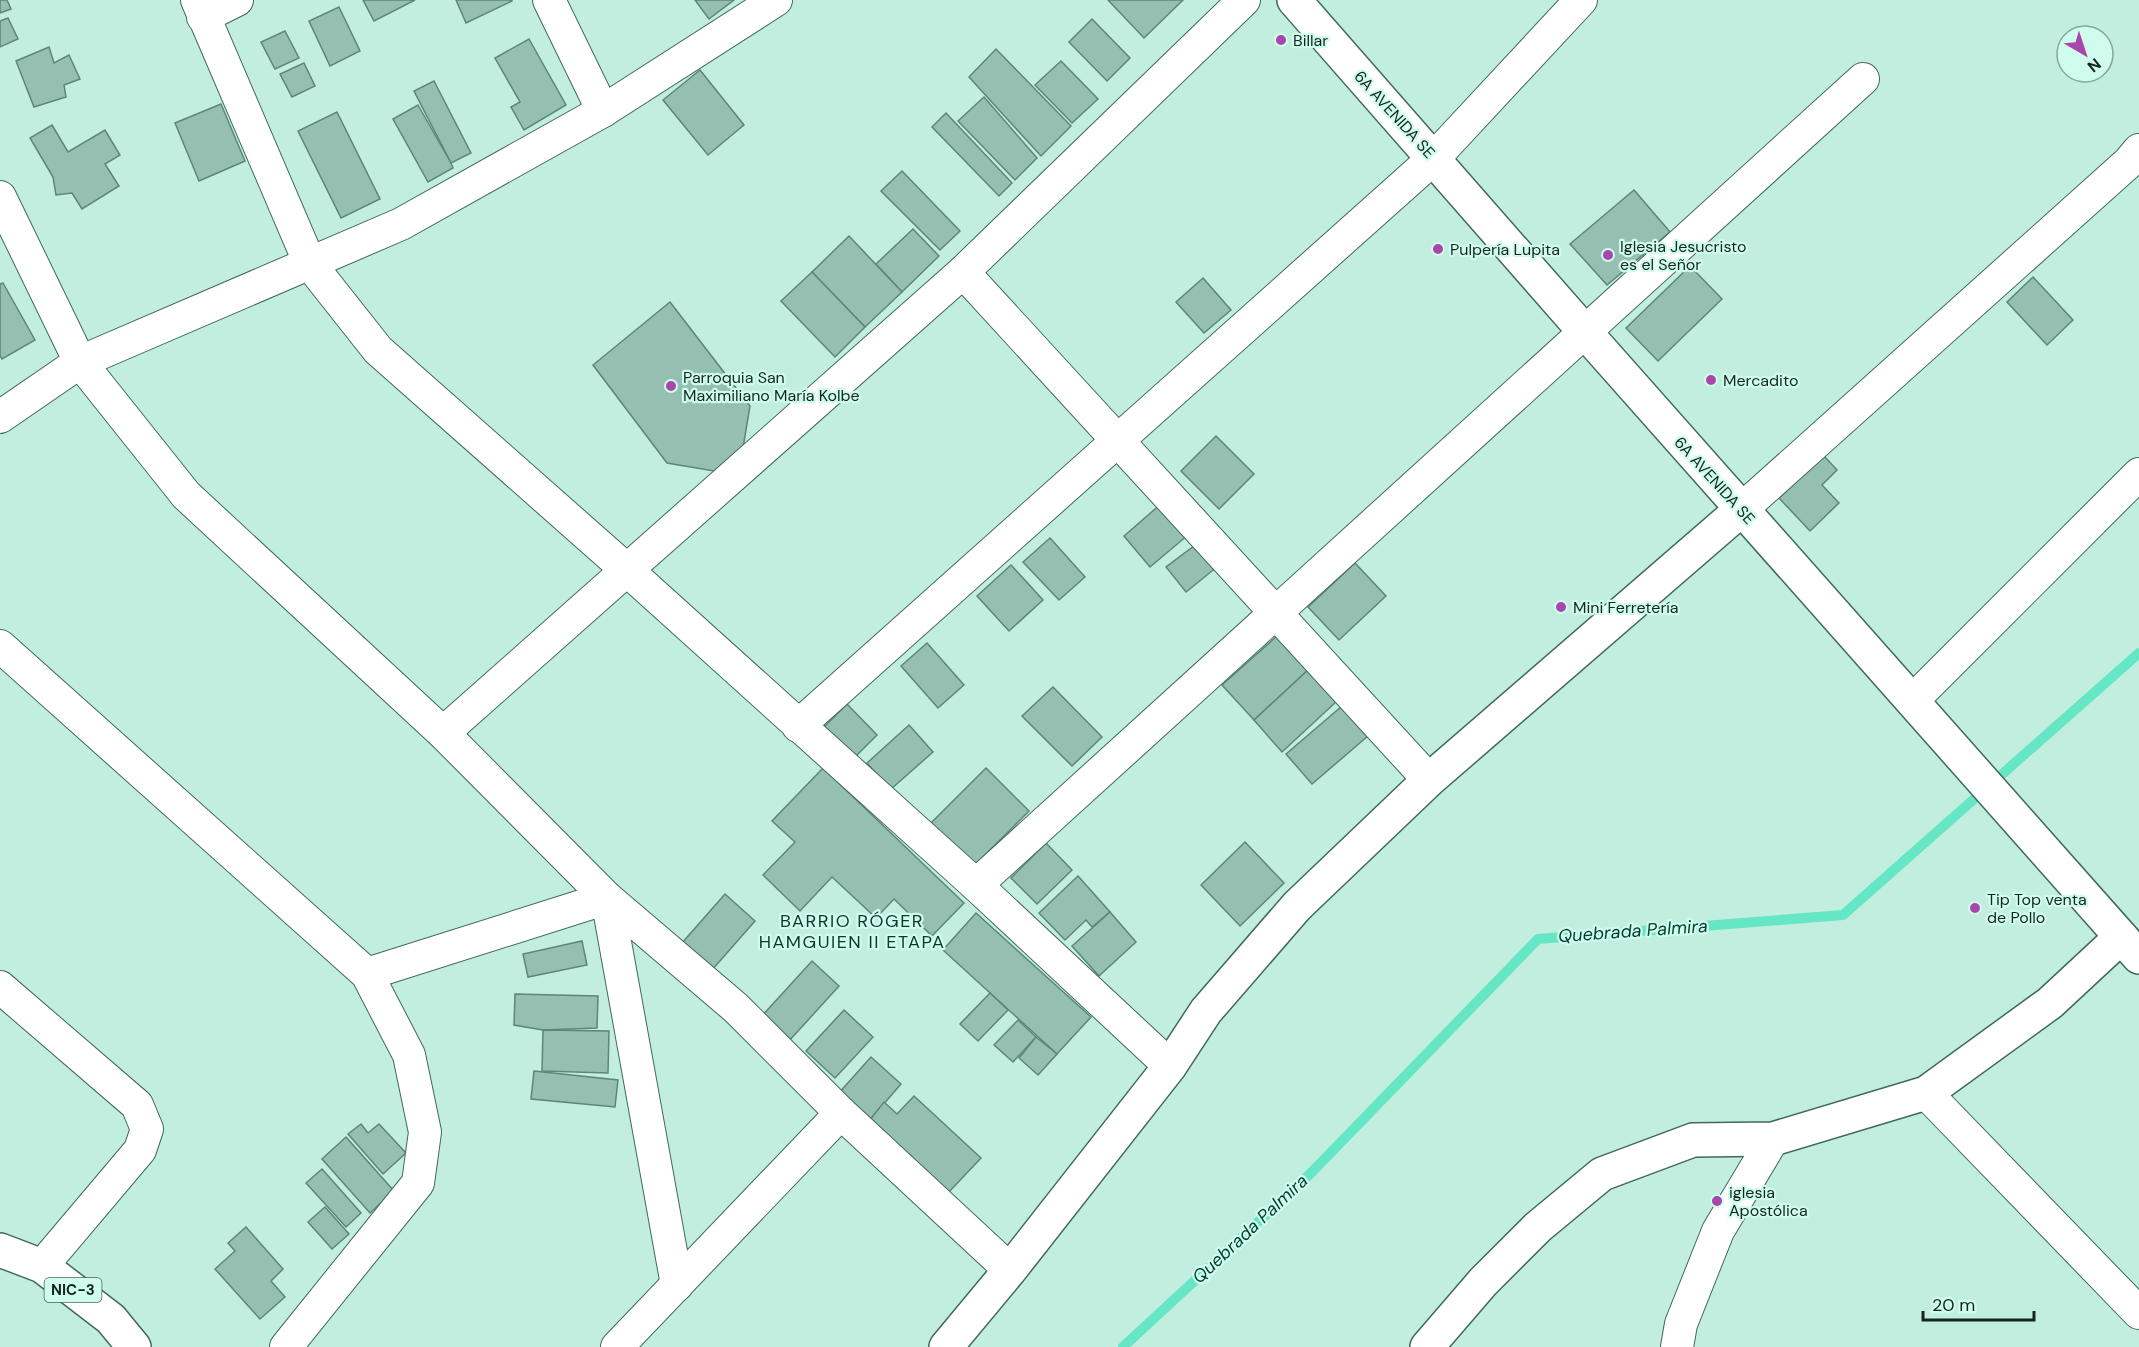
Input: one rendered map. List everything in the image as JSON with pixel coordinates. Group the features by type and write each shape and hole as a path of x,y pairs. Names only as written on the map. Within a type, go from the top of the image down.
{"street":[{"path":"237,0 200,9 310,264 378,351 976,885 1170,1066"},
{"path":"549,0 603,111"},
{"path":"0,417 80,363 401,224 603,111 776,0"},
{"path":"443,733 963,272 1244,0"},
{"name":"6A AVENIDA SE","path":"1294,0 1584,332 2132,945"},
{"path":"798,726 1434,158 1581,0"},
{"path":"976,885 1863,79"},
{"path":"946,1347 1010,1270 1170,1066 1206,1011 1297,906 1429,780 1742,509 2128,163 2139,150"},
{"path":"0,197 80,363 186,495 443,733 607,898 736,1008 841,1113 1010,1270"},
{"path":"963,272 1429,780"},
{"path":"1912,701 2139,474"},
{"path":"5,658 367,974 408,1055 424,1132 418,1183 286,1347"},
{"path":"367,974 607,898"},
{"path":"607,898 677,1285"},
{"path":"1427,1347 1483,1282 1530,1235 1602,1174 1693,1140 1773,1139 1926,1093 2132,945"},
{"path":"0,987 137,1105 147,1129 140,1150 42,1266"},
{"path":"1926,1093 2133,1297"},
{"path":"617,1347 841,1113"},
{"path":"1677,1347 1682,1324 1718,1231 1773,1139"},
{"name":"NIC-3","path":"0,1250 42,1266 111,1319 134,1347"}],"building":[{"path":"0,0 7,0 11,9 0,13"},
{"path":"363,0 415,0 374,21"},
{"path":"456,0 512,0 512,1 466,23"},
{"path":"695,0 734,0 709,19"},
{"path":"1108,0 1183,0 1144,38"},
{"path":"339,7 360,51 330,66 309,21"},
{"path":"8,18 18,39 0,47 0,21"},
{"path":"1092,19 1130,58 1107,81 1069,42"},
{"path":"285,31 299,58 275,69 261,42"},
{"path":"529,39 566,105 524,130 511,107 520,102 495,58"},
{"path":"49,47 54,63 69,55 80,79 64,85 66,97 34,107 16,61"},
{"path":"996,49 1071,126 1041,156 969,77"},
{"path":"1061,61 1098,99 1072,123 1035,85"},
{"path":"304,63 315,86 292,97 280,74"},
{"path":"700,70 744,125 708,155 663,100"},
{"path":"434,81 471,153 451,163 414,91"},
{"path":"984,97 1037,158 1015,180 958,121"},
{"path":"221,104 245,161 199,181 175,123"},
{"path":"418,105 453,168 428,182 393,119"},
{"path":"337,112 380,199 341,218 298,131"},
{"path":"946,113 1012,183 999,196 932,127"},
{"path":"52,125 68,152 105,130 120,155 105,164 119,186 82,209 72,193 56,195 53,177 30,138"},
{"path":"902,171 960,231 940,250 881,191"},
{"path":"1634,190 1670,232 1607,285 1570,244"},
{"path":"913,229 939,256 902,292 876,264"},
{"path":"849,236 902,292 865,327 812,272"},
{"path":"1690,266 1722,299 1658,361 1626,328"},
{"path":"812,272 865,327 835,357 781,301"},
{"path":"2033,277 2073,320 2047,345 2007,302"},
{"path":"1203,278 1231,310 1204,333 1176,302"},
{"path":"3,283 35,340 2,359 0,356 0,284"},
{"name":"Parroquia San Maximiliano María Kolbe","path":"670,302 750,406 743,448 714,471 667,463 593,365"},
{"path":"1216,436 1254,474 1219,509 1181,471"},
{"path":"1824,456 1837,470 1822,485 1839,503 1810,531 1779,498"},
{"path":"1162,503 1188,535 1150,567 1124,536"},
{"path":"1050,538 1085,577 1059,600 1023,562"},
{"path":"1198,543 1217,567 1186,592 1166,567"},
{"path":"1355,563 1386,596 1339,640 1308,607"},
{"path":"1011,565 1043,600 1009,631 977,596"},
{"path":"1277,636 1308,670 1254,720 1222,685"},
{"path":"927,643 964,685 938,708 901,666"},
{"path":"1308,670 1337,701 1282,752 1254,720"},
{"path":"1053,687 1102,737 1072,766 1022,716"},
{"path":"847,704 877,735 853,759 823,728"},
{"path":"1342,706 1368,736 1312,784 1286,754"},
{"path":"909,725 933,752 890,790 867,763"},
{"path":"823,768 964,903 932,936 894,899 876,918 832,877 800,911 763,875 795,842 772,821"},
{"path":"986,768 1029,811 974,866 931,823"},
{"path":"1245,842 1284,883 1240,926 1201,885"},
{"path":"1046,843 1072,870 1037,904 1011,878"},
{"path":"1078,876 1110,912 1092,927 1086,920 1065,940 1039,913"},
{"path":"725,894 755,921 712,970 682,943"},
{"path":"1110,912 1136,942 1099,976 1072,946"},
{"path":"976,913 1091,1017 1057,1054 943,950"},
{"path":"582,941 587,965 528,977 523,954"},
{"path":"812,961 839,986 789,1041 761,1017"},
{"path":"990,993 1008,1010 978,1041 960,1024"},
{"path":"515,994 598,996 597,1028 543,1030 514,1025"},
{"path":"844,1010 873,1037 835,1078 806,1051"},
{"path":"1018,1020 1036,1037 1013,1062 994,1045"},
{"path":"543,1030 609,1031 608,1073 542,1071"},
{"path":"1036,1037 1057,1054 1038,1075 1019,1058"},
{"path":"871,1057 901,1084 869,1121 838,1094"},
{"path":"534,1071 618,1080 615,1107 531,1099"},
{"path":"914,1096 981,1158 948,1193 869,1121 884,1102 897,1114"},
{"path":"361,1124 368,1133 379,1124 406,1153 383,1174 348,1134"},
{"path":"346,1137 394,1191 370,1213 322,1159"},
{"path":"322,1169 361,1213 346,1227 306,1183"},
{"path":"325,1207 349,1234 332,1249 308,1222"},
{"path":"246,1227 283,1269 271,1281 285,1297 260,1319 215,1269 235,1251 228,1243"}],"waterway":[{"name":"Quebrada Palmira","path":"1123,1347 1311,1173 1538,939 1843,915 2139,653"}],"place":[{"name":"Billar","path":"1281,40"},
{"name":"Pulpería Lupita","path":"1438,249"},
{"name":"Iglesia Jesucristo es el Señor","path":"1608,255"},
{"name":"Mercadito","path":"1711,380"},
{"name":"Parroquia San Maximiliano María Kolbe","path":"671,386"},
{"name":"Mini Ferretería","path":"1561,607"},
{"name":"Tip Top venta de Pollo","path":"1975,908"},
{"name":"iglesia Apostólica","path":"1717,1201"}],"district":[{"name":"BARRIO RÓGER HAMGUIEN II ETAPA","path":"852,931"}]}
